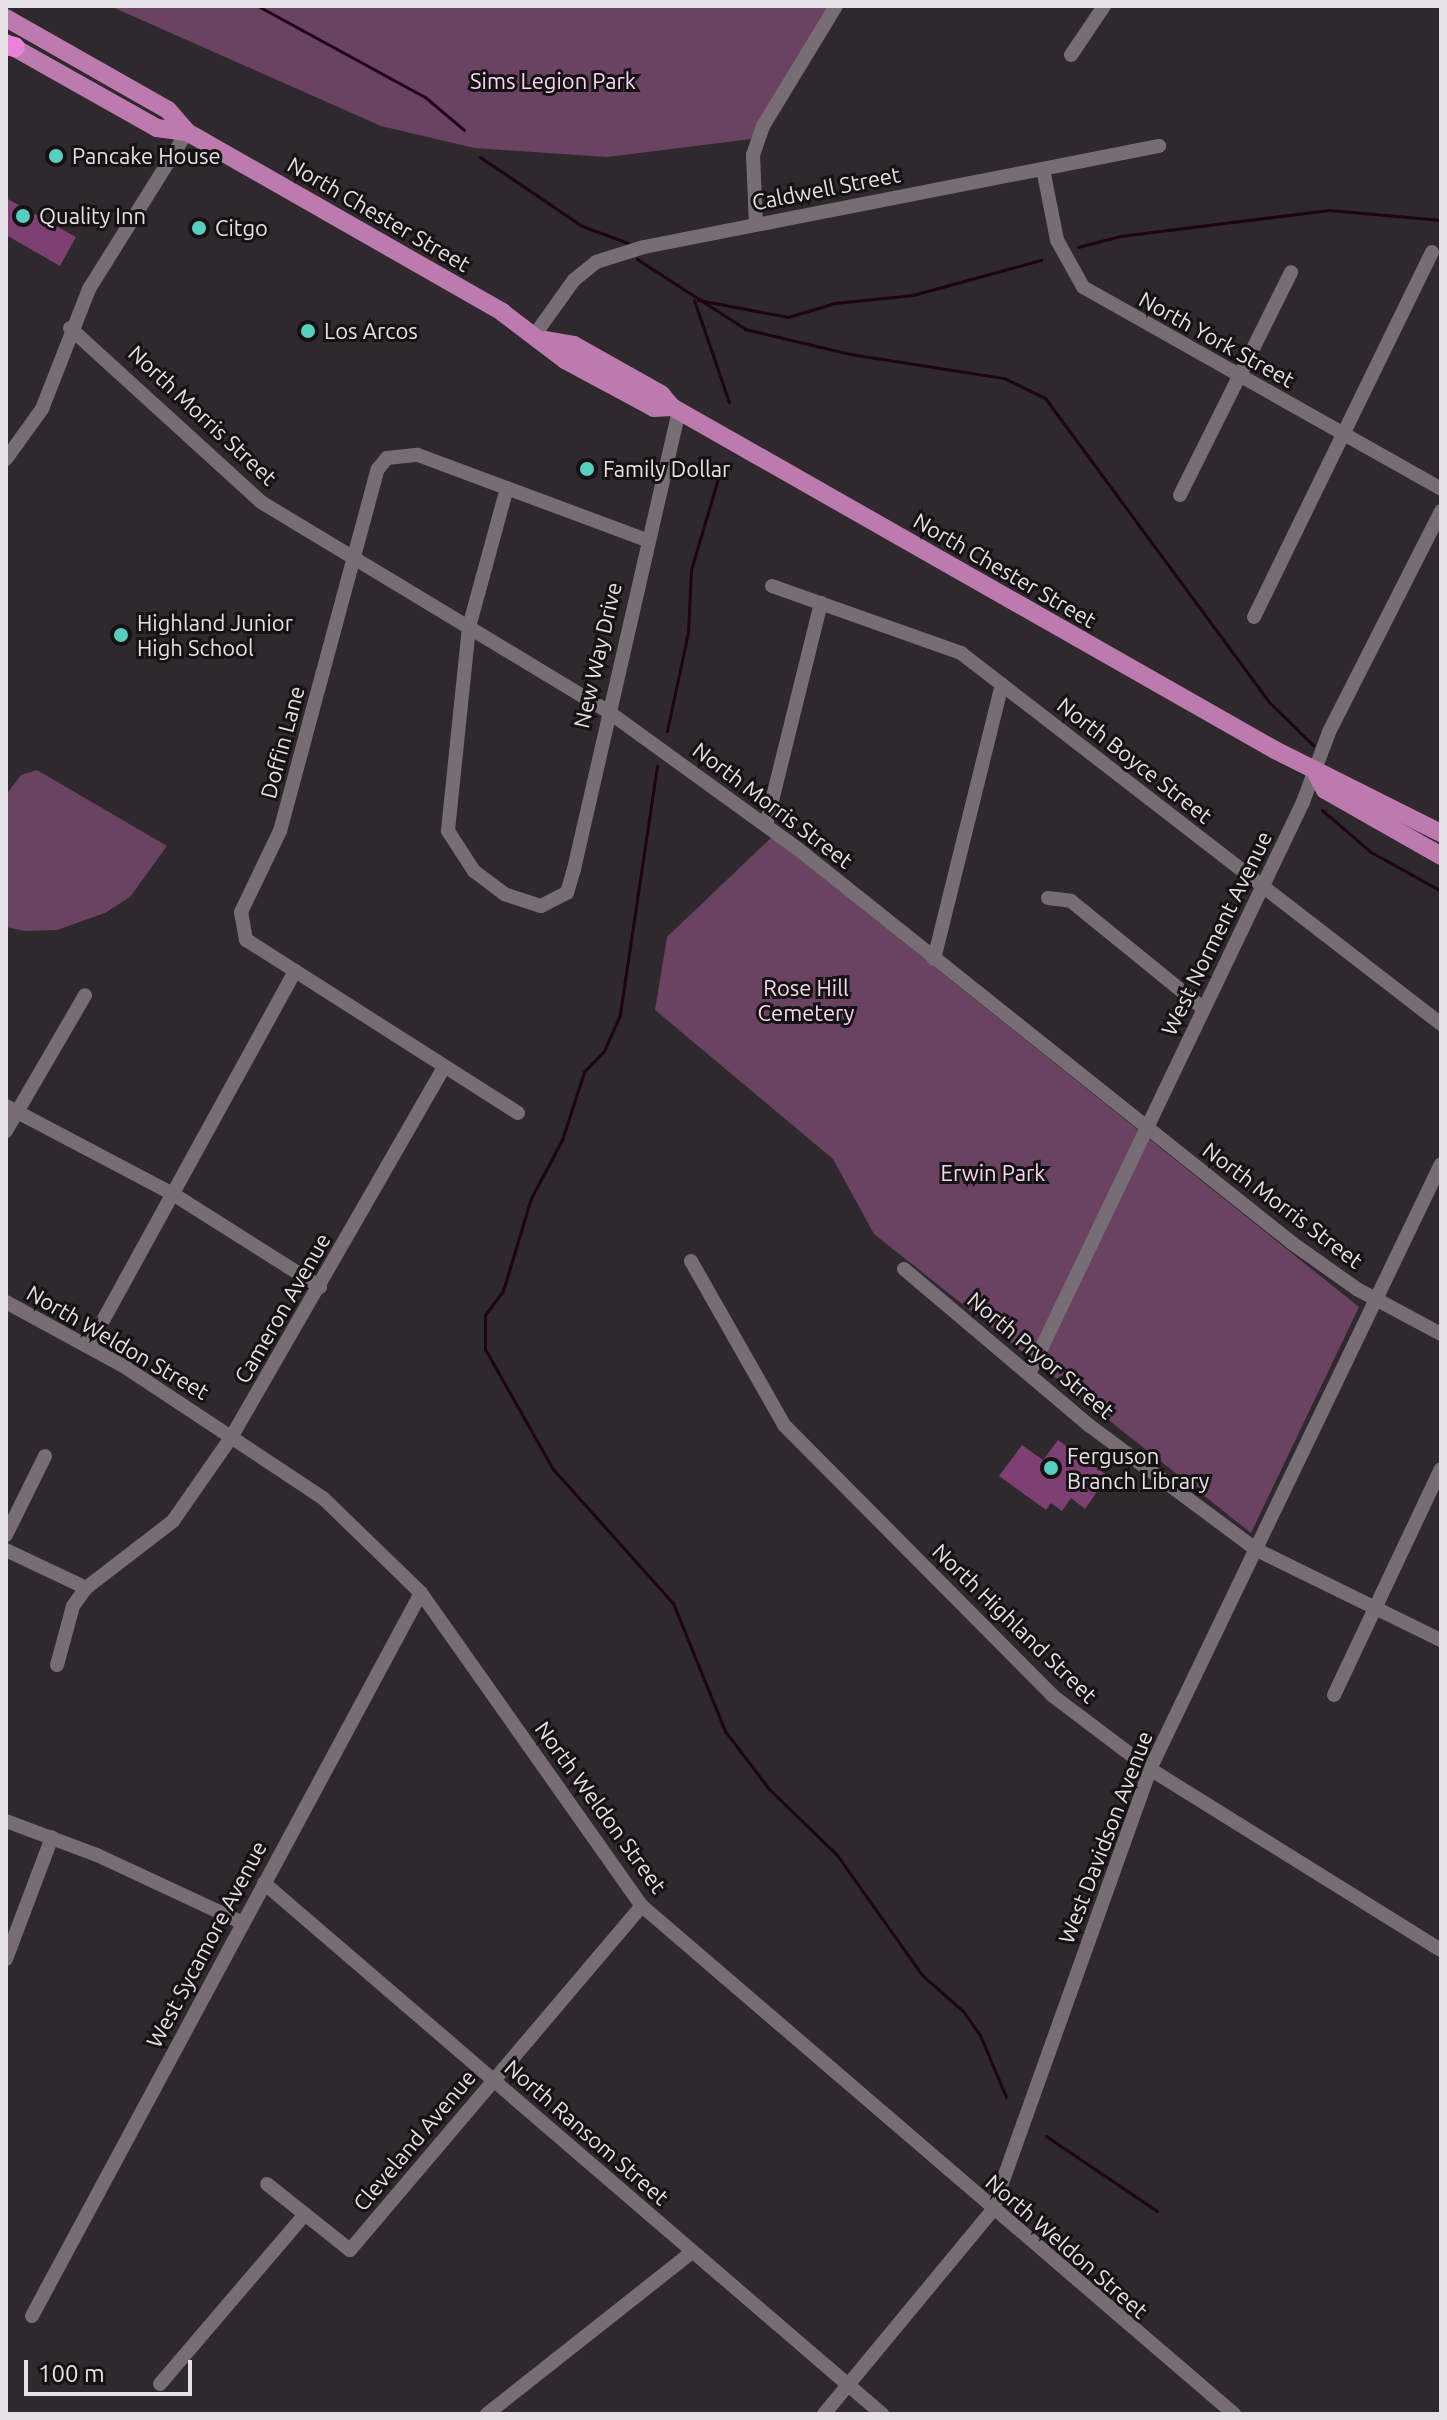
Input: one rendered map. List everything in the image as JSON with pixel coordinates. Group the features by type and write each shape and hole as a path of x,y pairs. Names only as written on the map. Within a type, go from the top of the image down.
{"main road":[{"name":"North Chester Street","path":"6,18 168,110 187,132 541,336 574,345 661,394 676,409 1316,773 1336,776 1441,833"},
{"name":"North Chester Street","path":"9,45 157,128 187,132"},
{"name":"North Chester Street","path":"1316,773 1325,790 1441,856"}],"street":[{"path":"756,224 753,155 763,126 836,6"},
{"path":"1071,55 1104,6"},
{"path":"6,459 42,409 70,328 187,132"},
{"name":"Caldwell Street","path":"541,336 574,280 596,262 756,224 1159,146"},
{"name":"North York Street","path":"1043,169 1057,240 1083,287 1441,489"},
{"path":"1254,617 1432,252"},
{"path":"1180,495 1291,272"},
{"name":"North Morris Street","path":"70,328 107,355 239,484 353,560 606,710 766,825 1292,1243 1376,1300 1441,1334"},
{"name":"New Way Drive","path":"469,627 448,810 452,843 504,894 541,906 554,904 567,893 574,869 606,710 676,409"},
{"name":"Doffin Lane","path":"295,971 246,940 240,926 280,831 378,469 387,458 418,455 507,488"},
{"path":"469,627 507,488 646,540"},
{"name":"West Norment Avenue","path":"1029,1374 1316,773 1329,732 1441,511"},
{"name":"North Boyce Street","path":"772,586 945,645 1002,684 1261,888 1441,1024"},
{"path":"766,825 821,603"},
{"path":"934,959 1002,684"},
{"path":"1048,898 1071,901 1204,1009"},
{"path":"89,1346 295,971 518,1113"},
{"path":"6,1131 12,1109 85,995"},
{"name":"Cameron Avenue","path":"57,1665 73,1606 86,1588 173,1521 232,1436 444,1068"},
{"path":"12,1109 173,1194 320,1287"},
{"name":"West Davidson Avenue","path":"824,2414 992,2211 1150,1769 1441,1164"},
{"name":"North Highland Street","path":"691,1261 784,1425 1026,1670 1150,1769 1441,1950"},
{"name":"North Pryor Street","path":"904,1269 1029,1374 1257,1550 1441,1640"},
{"name":"North Weldon Street","path":"6,1302 89,1346 232,1436 323,1498 421,1593 642,1906 992,2211 1234,2414"},
{"path":"6,1535 45,1456"},
{"path":"1334,1695 1441,1469"},
{"path":"6,1550 86,1588"},
{"name":"West Sycamore Avenue","path":"32,2316 241,1922 421,1593"},
{"path":"6,1821 52,1837 241,1922"},
{"path":"6,1959 52,1837"},
{"name":"North Ransom Street","path":"264,1883 882,2414"},
{"name":"Cleveland Avenue","path":"305,2214 350,2250 642,1906"},
{"path":"160,2384 305,2214 267,2184"},
{"path":"487,2414 691,2253"}],"green space":[{"name":"Sims Legion Park","path":"110,6 836,6 759,138 607,157 474,148 381,126"},
{"path":"37,770 167,846 130,897 105,913 57,930 25,931 6,927 6,795 21,775"},
{"name":"Erwin Park","path":"772,837 1359,1307 1251,1533 874,1234 833,1159 655,1010 667,937"}],"building":[{"name":"Quality Inn","path":"6,198 76,237 60,266 6,235"},
{"name":"Ferguson Branch Library","path":"1058,1440 1108,1476 1085,1509 1071,1498 1062,1511 1051,1503 1046,1510 999,1476 1022,1445 1043,1460"}],"waterway":[{"path":"258,6 425,97 464,130"},
{"path":"480,157 582,226 628,243"},
{"path":"1078,247 1120,236 1329,210 1441,220"},
{"path":"637,259 745,329 850,354 1004,378 1045,398 1271,704 1313,745"},
{"path":"698,300 788,317 835,303 913,295 1041,260"},
{"path":"694,300 729,402"},
{"path":"667,731 688,632 691,570 721,468"},
{"path":"657,766 620,1015 604,1051 584,1072 562,1140 531,1198 503,1291 485,1315 485,1349 553,1469 673,1603 725,1731 769,1789 837,1855 922,1975 963,2011 980,2035 1006,2097"},
{"path":"1322,810 1371,852 1441,891"},
{"path":"1046,2136 1157,2211"}],"place":[{"name":"Pancake House","path":"56,156"},
{"name":"Quality Inn","path":"23,216"},
{"name":"Citgo","path":"199,228"},
{"name":"Los Arcos","path":"308,331"},
{"name":"Family Dollar","path":"587,469"},
{"name":"Highland Junior High School","path":"121,635"},
{"name":"Ferguson Branch Library","path":"1051,1468"}],"park label":[{"name":"Rose Hill Cemetery","path":"806,1000"}]}
